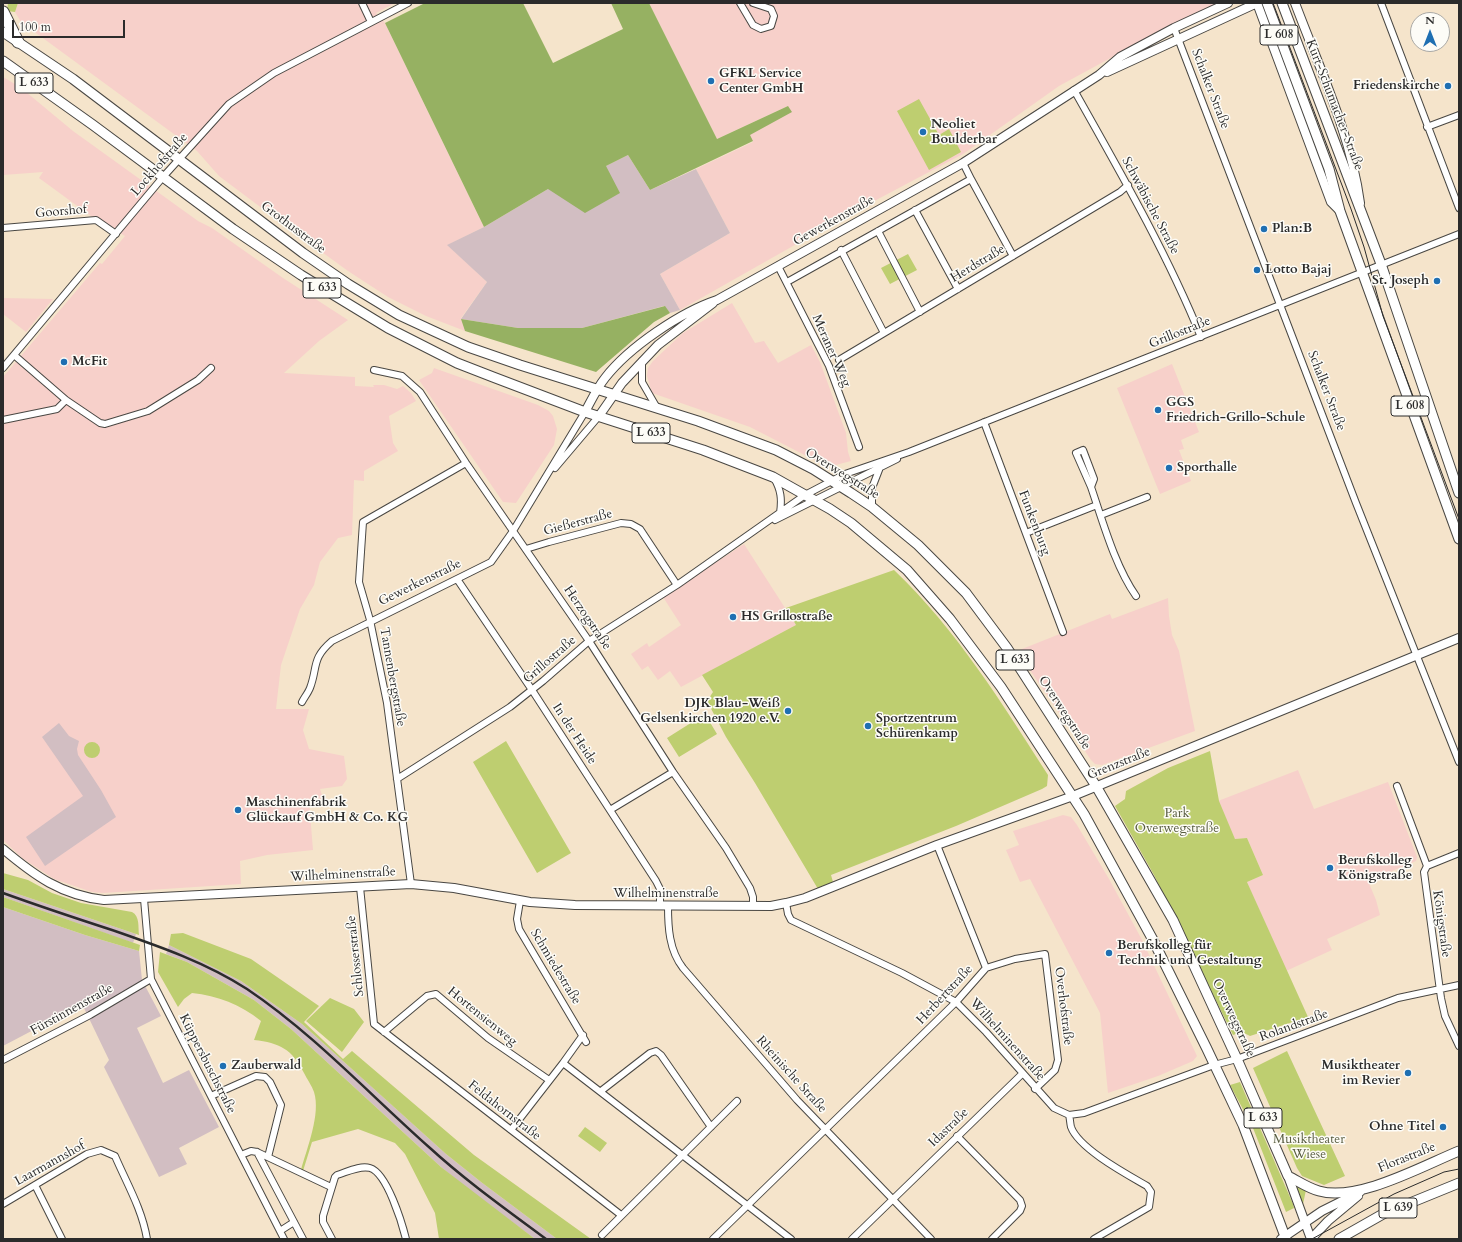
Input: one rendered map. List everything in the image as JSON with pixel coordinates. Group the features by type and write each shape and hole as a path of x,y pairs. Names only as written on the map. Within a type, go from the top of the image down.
{"highway":[{"path":"3,12 18,42"}],"main road":[{"name":"Kurt-Schumacher-Straße","path":"1267,3 1329,169 1340,211 1459,539"},
{"name":"Kurt-Schumacher-Straße","path":"1282,3 1381,264 1459,493"},
{"name":"Grothusstraße","path":"3,32 73,79 303,253 348,284 399,315 468,346 520,365 598,389"},
{"name":"L 633","path":"3,61 233,228 302,276 388,328 457,363 585,412 703,450 773,477 851,523 907,570 950,619 1001,686 1073,796 1171,975 1243,1125 1284,1238"},
{"name":"Overwegstraße","path":"598,389 744,437 813,469 872,508 918,545 966,593 1007,648 1096,786 1173,920 1237,1059 1288,1176"},
{"name":"Florastraße","path":"1288,1176 1320,1192 1335,1193 1364,1190 1459,1151"},
{"name":"L 639","path":"1339,1239 1383,1214 1459,1183"}],"street":[{"path":"362,3 372,22"},
{"name":"Lockhofstraße","path":"3,368 163,177 217,116 253,86 274,73 408,3"},
{"path":"740,3 753,25 761,29 771,26 774,16 771,9 753,3"},
{"name":"Gewerkenstraße","path":"1099,75 1120,57 1174,28 1228,3"},
{"name":"Gewerkenstraße","path":"548,477 599,416 614,394 658,344 717,300 962,163 1099,75 1257,3"},
{"name":"Kurt-Schumacher-Straße","path":"1257,3 1330,202 1340,211"},
{"name":"Kurt-Schumacher-Straße","path":"1295,3 1348,146 1357,176 1362,216"},
{"path":"1381,3 1459,208"},
{"name":"Schalker Straße","path":"1174,28 1356,503 1418,655 1459,762"},
{"name":"Schwäbische Straße","path":"1074,90 1128,185 1184,294 1201,337"},
{"path":"1427,127 1459,115"},
{"path":"962,163 1013,256"},
{"path":"787,282 841,250 971,179"},
{"name":"Herdstraße","path":"839,360 1120,192 1128,185"},
{"path":"915,210 958,289"},
{"name":"Goorshof","path":"3,228 96,220 116,234"},
{"path":"878,231 920,312"},
{"name":"Grillostraße","path":"397,779 510,707 589,641 677,585 805,495 831,480 909,452 1459,234"},
{"path":"841,250 884,333"},
{"name":"Meraner Weg","path":"778,266 829,366 859,447"},
{"name":"Gewerkenstraße","path":"302,702 310,688 316,660 322,649 332,641 370,620 491,562 548,477 565,443 606,377 630,353 668,325 698,306 717,300"},
{"path":"14,355 66,400 100,423 105,424 148,411 198,380 211,368"},
{"path":"642,361 642,382 657,408"},
{"name":"Herzogstraße","path":"374,370 396,374 411,382 420,392 466,463 589,641 750,888 753,897 753,906"},
{"path":"3,420 57,409 66,400"},
{"name":"Funkenburg","path":"984,422 1063,632"},
{"path":"1091,487 1094,479 1083,450 1076,453 1091,487 1126,582 1136,596"},
{"name":"Grillostraße","path":"757,529 815,501 840,487 879,470 909,452"},
{"name":"Tannenbergstraße","path":"411,884 387,703 370,620 359,582 363,522 466,463"},
{"path":"872,508 872,488 879,470"},
{"path":"773,477 780,489 782,501 780,513"},
{"path":"1101,514 1147,497"},
{"path":"1026,533 1097,505"},
{"name":"Gießerstraße","path":"526,549 621,523 631,524 640,529 677,585"},
{"name":"In der Heide","path":"457,579 532,690 659,886 664,906"},
{"name":"Grenzstraße","path":"786,903 805,898 937,845 1073,796 1199,743 1302,704 1459,638"},
{"path":"610,810 673,772"},
{"path":"1397,786 1427,866 1459,853"},
{"name":"Herbertstraße","path":"713,1239 956,1002 986,968 937,845"},
{"name":"Wilhelminenstraße","path":"3,849 34,874 58,888 74,894 104,900 411,884 454,888 520,901 575,905 771,906 786,903 791,920 902,973 956,1002 986,1032 1035,1089 1054,1108 1069,1114"},
{"name":"Königstraße","path":"1427,866 1424,872 1440,989 1445,1016 1459,1046"},
{"name":"Schlosserstraße","path":"360,887 374,1024"},
{"name":"Küppersbuschstraße","path":"144,899 152,979 284,1239"},
{"name":"Schmiedestraße","path":"520,901 517,918 519,929 586,1042"},
{"name":"Rheinische Straße","path":"664,906 671,941 679,962 793,1096 931,1239"},
{"name":"Overhofstraße","path":"986,968 1015,959 1045,954 1058,1060 1056,1070 1035,1089"},
{"name":"Fürstinnenstraße","path":"3,1060 90,1015 152,979"},
{"name":"Rolandstraße","path":"1069,1114 1084,1112 1214,1065 1237,1059 1398,998 1459,985"},
{"name":"Hortensienweg","path":"384,1032 427,996 436,994 488,1038 549,1080"},
{"name":"Feldahornstraße","path":"374,1024 621,1215"},
{"path":"510,1130 563,1063 583,1035"},
{"path":"601,1091 650,1053 656,1051 662,1054 677,1079 711,1127"},
{"path":"563,1063 791,1239"},
{"name":"Idastraße","path":"852,1239 1022,1074"},
{"path":"211,1096 251,1078 261,1076 268,1079 281,1106 268,1157"},
{"path":"602,1235 738,1101"},
{"path":"1069,1114 1071,1127 1078,1138 1099,1156 1147,1186 1151,1192 1149,1207 1094,1239"},
{"path":"957,1136 1020,1200 1022,1206 1020,1211 992,1239"},
{"name":"Laarmannshof","path":"3,1204 87,1154 101,1150 115,1156 135,1197 144,1222 147,1239"},
{"path":"241,1155 251,1151 257,1152 331,1188"},
{"path":"257,1152 303,1239"},
{"path":"332,1239 324,1222 323,1216 331,1188 337,1174 362,1167 375,1170 381,1177 399,1215 406,1239"},
{"name":"Overwegstraße","path":"1288,1176 1311,1239"},
{"path":"36,1185 62,1239"},
{"path":"1311,1239 1328,1221 1364,1190"},
{"name":"Florastraße","path":"1284,1238 1304,1222 1340,1201 1364,1190"},
{"path":"280,1231 294,1222"}],"shaded area":[{"path":"18,3 395,3 376,13 385,23 484,227 448,245 487,282 461,318 465,331 426,316 388,297 348,271 275,218 219,176 197,151 21,22 15,12"},
{"path":"649,3 1220,3 1175,23 1059,86 963,154 846,216 680,310 660,274 730,233 696,169 753,142 749,135 788,106 717,139"},
{"path":"3,77 20,87 73,131 198,221 212,228 283,278 348,320 319,341 284,373 355,377 355,386 374,387 373,385 384,385 397,389 403,386 411,393 416,401 389,416 393,443 398,451 364,471 364,481 354,480 352,535 338,538 320,562 314,585 300,609 281,665 276,709 309,709 303,730 309,749 344,756 347,779 342,786 320,789 323,798 309,801 313,850 267,855 240,861 241,884 103,893 92,892 54,879 22,858 3,840 3,377 100,263 102,264 125,236 91,216 39,178 43,172 3,175"},
{"path":"628,155 650,190 696,169 730,233 660,274 680,310 670,313 664,306 582,328 518,328 461,319 487,282 447,245 484,227 548,189 606,166"},
{"path":"3,298 53,299 26,332 3,314"},
{"path":"732,303 755,343 764,341 778,363 811,345 820,362 846,433 848,452 851,461 828,467 750,427 652,393 647,376 648,368 653,361 683,333"},
{"name":"GGS Friedrich-Grillo-Schule","path":"1172,364 1199,432 1181,440 1184,449 1179,450 1191,481 1160,494 1117,388"},
{"path":"434,368 538,405 549,411 553,416 557,429 554,445 516,503 503,502 419,380 432,373"},
{"name":"HS Grillostraße","path":"744,544 796,625 681,687 670,671 658,680 648,666 642,670 631,654 647,643 649,647 681,625 663,597"},
{"path":"1168,598 1172,635 1179,651 1195,731 1102,765 1095,764 1017,651 1110,614 1112,619"},
{"path":"59,723 69,736 79,741 77,749 78,755 101,790 116,817 45,866 26,837 83,796 42,737"},
{"name":"Berufskolleg Königstraße","path":"1298,770 1314,809 1388,782 1417,857 1416,861 1368,881 1376,900 1380,915 1327,939 1332,950 1286,971 1247,882 1263,875 1247,838 1235,839 1218,801"},
{"name":"Berufskolleg für Technik und Gestaltung","path":"1063,815 1071,817 1077,825 1109,879 1141,938 1197,1056 1193,1061 1158,1076 1108,1093 1100,1013 1030,879 1020,882 1006,850 1019,845 1013,831"},
{"path":"3,889 136,934 133,943 3,897"},
{"path":"3,907 85,935 139,951 142,980 161,1016 137,1028 163,1083 189,1070 219,1127 179,1148 187,1164 159,1177 104,1067 109,1060 84,1008 42,1029 41,1026 3,1046"},
{"path":"169,945 241,981 302,1024 446,1154 557,1239 535,1239 473,1193 441,1167 291,1029 254,1000 187,962 166,954"}],"green space":[{"path":"8,3 18,3 15,12 7,11"},
{"path":"425,3 523,3 553,63 623,29 611,3 649,3 717,139 788,106 792,112 750,135 753,141 650,190 628,155 606,166 620,193 585,213 548,189 484,227 385,23"},
{"name":"Neoliet Boulderbar","path":"919,99 939,135 949,129 961,152 929,170 897,111"},
{"path":"908,254 917,270 890,284 881,268"},
{"path":"665,306 670,313 654,322 596,372 465,331 461,319 518,328 582,328"},
{"name":"Sportzentrum Schürenkamp","path":"894,570 938,617 977,668 1048,775 1047,786 956,826 831,875 833,882 818,889 726,737 707,701 713,692 702,675 796,625 786,608"},
{"path":"705,714 717,734 679,757 667,738"},
{"path":"506,741 571,853 537,873 473,762"},
{"path":"89,742 95,742 100,747 98,756 95,758 89,758 84,753 84,747"},
{"name":"Park Overwegstraße","path":"1210,751 1219,801 1235,839 1247,838 1263,875 1247,882 1308,1017 1250,1036 1242,1032 1233,1035 1154,875 1115,806 1125,799 1126,791 1168,768"},
{"path":"3,873 28,880 52,893 81,903 132,912 135,914 137,919 139,935 3,889"},
{"path":"3,897 140,945 139,951 85,935 3,907"},
{"path":"183,933 251,959 319,1006 304,1022 343,1059 352,1051 474,1155 591,1239 557,1239 481,1182 446,1154 302,1024 241,981 169,945 171,934"},
{"path":"160,952 187,962 254,1000 291,1029 441,1167 535,1239 439,1239 435,1213 405,1154 395,1143 358,1129 312,1142 303,1171 301,1170 315,1121 316,1101 314,1092 295,1058 278,1045 254,1040 261,1021 237,1005 211,996 192,993 184,999 178,1007 158,972"},
{"path":"330,998 354,1009 364,1022 342,1052 306,1021"},
{"name":"Musiktheater Wiese","path":"1287,1051 1345,1176 1324,1185 1302,1176 1297,1168 1253,1068"},
{"path":"1240,1082 1293,1204 1294,1208 1286,1212 1253,1128 1230,1085"},
{"path":"585,1127 607,1143 600,1152 578,1136"},
{"path":"1295,1183 1306,1190 1303,1204"}],"tram line":[{"path":"1273,3 1351,209 1364,247 1383,316 1459,519"},
{"path":"1312,1239 1394,1194 1444,1172 1459,1169"}],"railway":[{"path":"3,893 164,949 215,971 247,989 319,1045 408,1128 458,1172 546,1239"}],"place":[{"name":"GFKL Service Center GmbH","path":"711,81"},
{"name":"Friedenskirche","path":"1448,86"},
{"name":"Neoliet Boulderbar","path":"923,132"},
{"name":"Plan:B","path":"1264,229"},
{"name":"Lotto Bajaj","path":"1257,270"},
{"name":"St. Joseph","path":"1437,281"},
{"name":"McFit","path":"64,362"},
{"name":"GGS Friedrich-Grillo-Schule","path":"1158,410"},
{"name":"Sporthalle","path":"1169,468"},
{"name":"HS Grillostraße","path":"733,617"},
{"name":"DJK Blau-Weiß Gelsenkirchen 1920 e.V.","path":"788,711"},
{"name":"Sportzentrum Schürenkamp","path":"868,726"},
{"name":"Maschinenfabrik Glückauf GmbH & Co. KG","path":"238,810"},
{"name":"Berufskolleg Königstraße","path":"1330,868"},
{"name":"Berufskolleg für Technik und Gestaltung","path":"1109,953"},
{"name":"Zauberwald","path":"223,1066"},
{"name":"Musiktheater im Revier","path":"1408,1073"},
{"name":"Ohne Titel","path":"1443,1127"}]}
